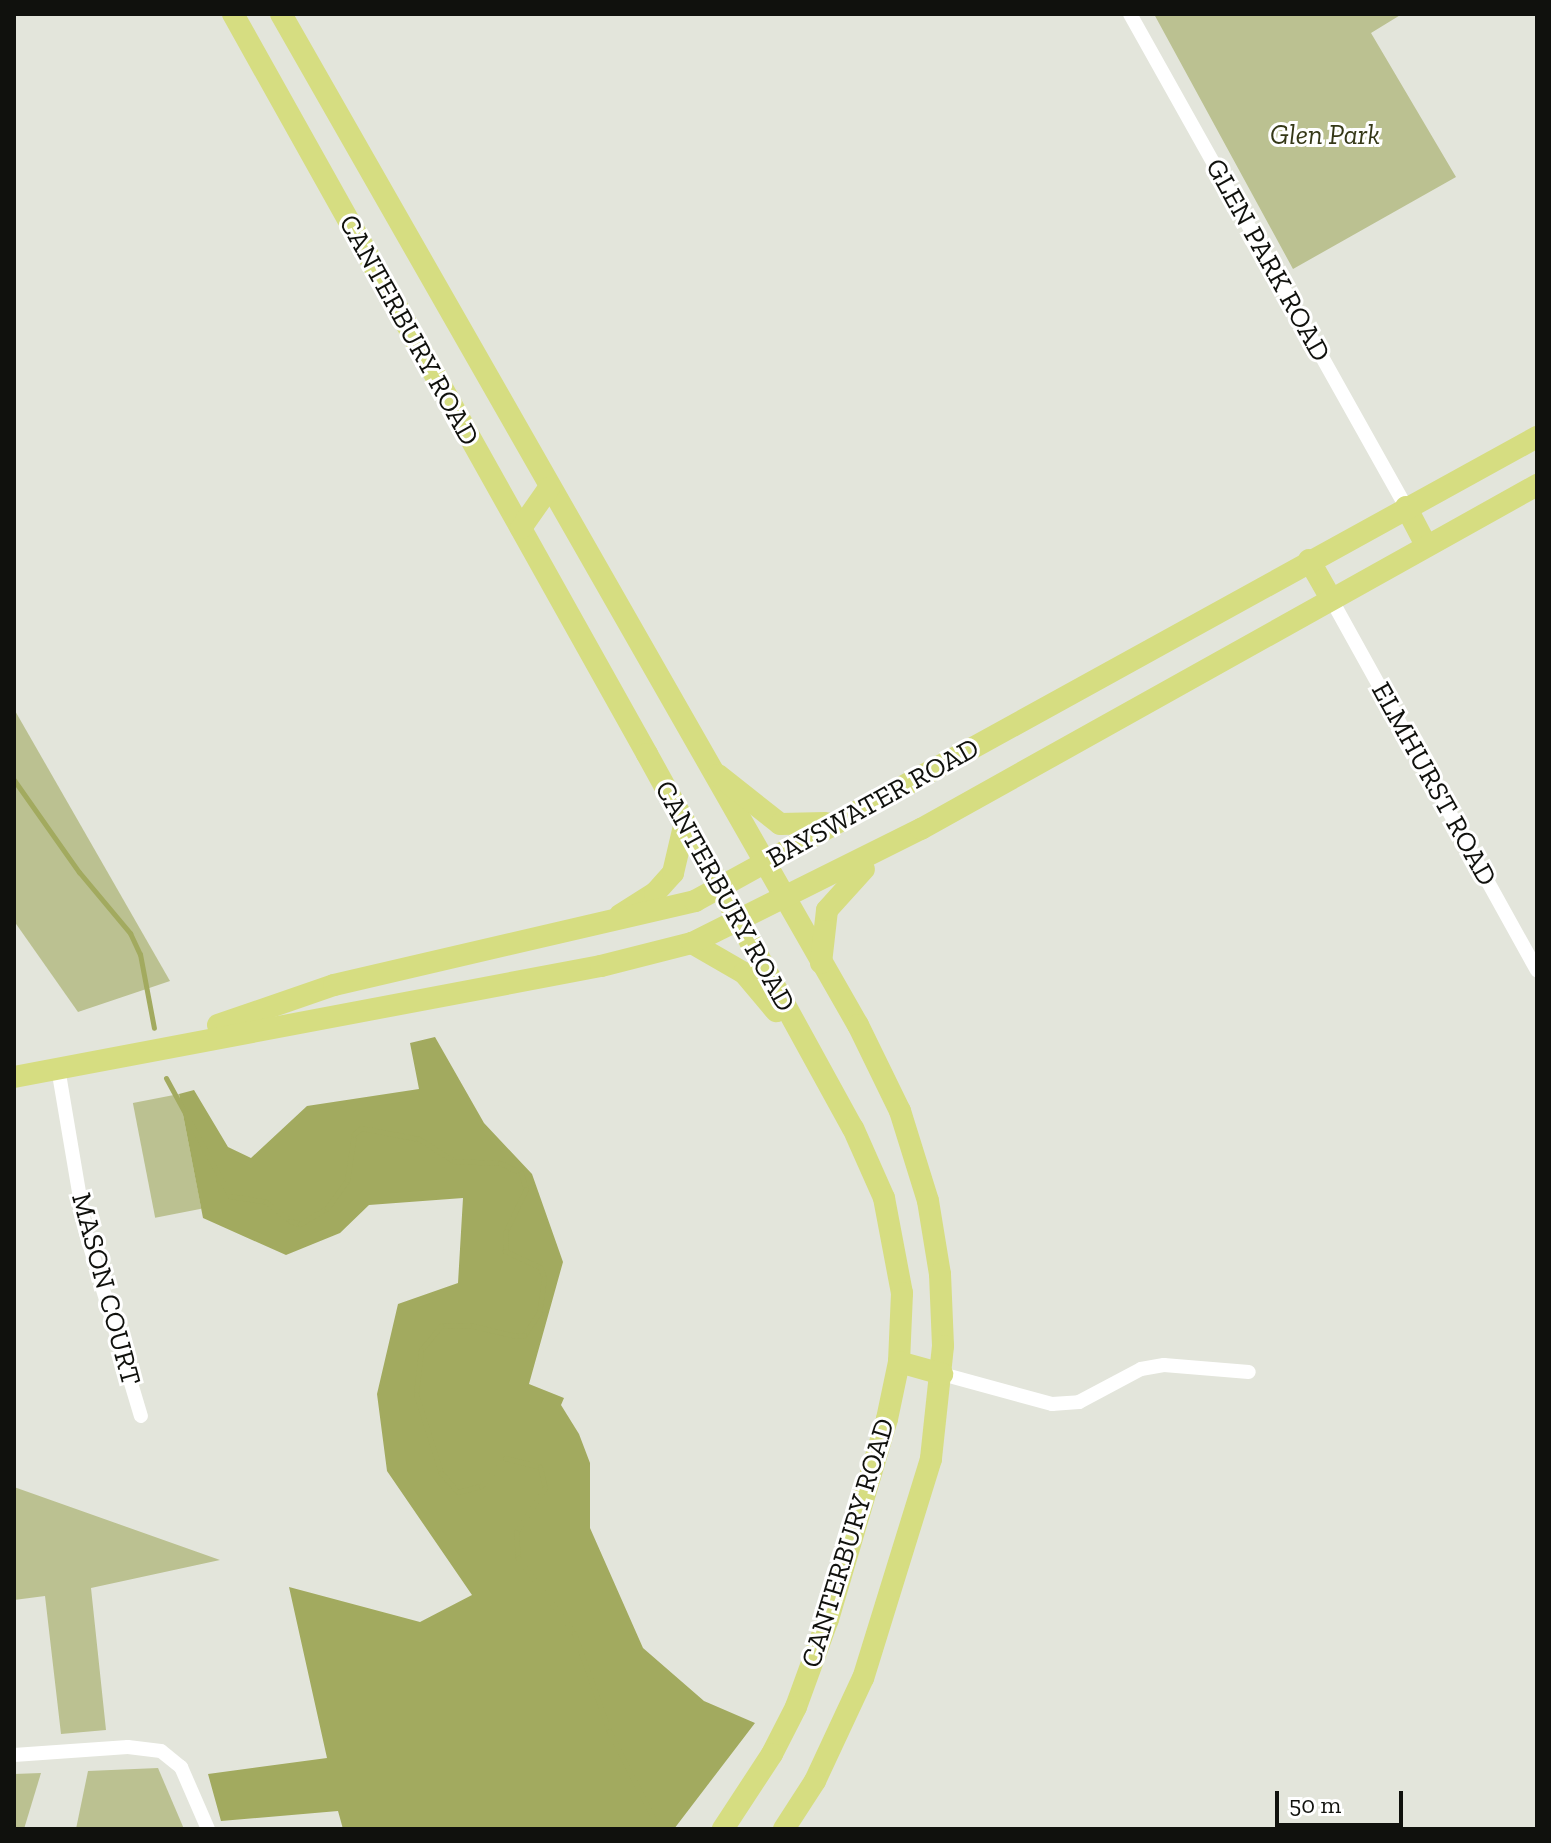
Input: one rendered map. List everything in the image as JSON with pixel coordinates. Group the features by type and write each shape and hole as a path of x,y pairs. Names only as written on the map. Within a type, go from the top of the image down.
{"main road":[{"name":"CANTERBURY ROAD","path":"233,14 685,822 816,1062 884,1198 902,1293 899,1362 869,1481 811,1668 772,1754 723,1829"},
{"name":"CANTERBURY ROAD","path":"281,14 881,1070 915,1158 940,1274 942,1374 931,1459 882,1627 849,1712 784,1829"},
{"name":"BAYSWATER ROAD","path":"160,1045 324,987 594,928 695,901 1537,437"},
{"name":"BAYSWATER ROAD","path":"14,1077 160,1045 601,966 692,943 739,924 921,829 1330,597 1537,485"},
{"path":"515,518 549,488"},
{"path":"1406,507 1426,545"},
{"path":"1309,560 1330,597"},
{"path":"703,760 780,824 808,826 843,819"},
{"path":"594,928 630,910 667,882 682,853 685,822"},
{"path":"821,963 823,924 833,898 849,880 921,829"},
{"path":"692,943 744,973 816,1062"},
{"path":"324,987 325,1017"},
{"path":"899,1362 942,1374"}],"street":[{"name":"GLEN PARK ROAD","path":"1130,14 1406,507"},
{"name":"ELMHURST ROAD","path":"1330,597 1537,970"},
{"name":"MASON COURT","path":"58,1068 86,1233 141,1416"},
{"path":"942,1374 1052,1404 1079,1402 1141,1369 1164,1365 1249,1372"},
{"path":"14,1755 128,1747 161,1751 181,1767 208,1829"}],"green space":[{"name":"Glen Park","path":"1154,14 1402,14 1371,33 1456,177 1293,269"},
{"path":"14,709 170,981 78,1012 14,921"},
{"path":"179,1094 201,1209 155,1218 133,1103"},
{"path":"14,1487 220,1560 91,1588 106,1730 61,1734 45,1596 14,1600"},
{"path":"158,1768 184,1829 76,1829 88,1771"},
{"path":"41,1773 24,1829 14,1829 14,1774"}],"shaded area":[{"path":"435,1037 484,1123 532,1174 563,1262 529,1384 564,1398 561,1405 579,1434 590,1463 590,1528 643,1648 704,1701 755,1723 674,1829 343,1829 338,1811 221,1821 208,1774 327,1758 289,1587 420,1622 472,1595 387,1471 377,1394 398,1304 458,1283 463,1198 369,1205 340,1233 286,1255 203,1218 179,1094 194,1090 228,1147 251,1158 307,1106 419,1089 410,1043"}],"waterway":[{"path":"14,780 79,872 130,933 140,954 154,1028"},
{"path":"166,1078 230,1196 266,1202 290,1221 300,1224 327,1208 347,1180 354,1134 361,1128 419,1139 454,1161 500,1163 521,1173 526,1189 506,1231 505,1251 540,1267 544,1278 539,1313 524,1335 516,1336 469,1325 441,1326 421,1350 416,1394 441,1473 458,1492 481,1486 505,1458 540,1467 545,1488 516,1532 518,1558 574,1633 609,1731 659,1829"}]}
